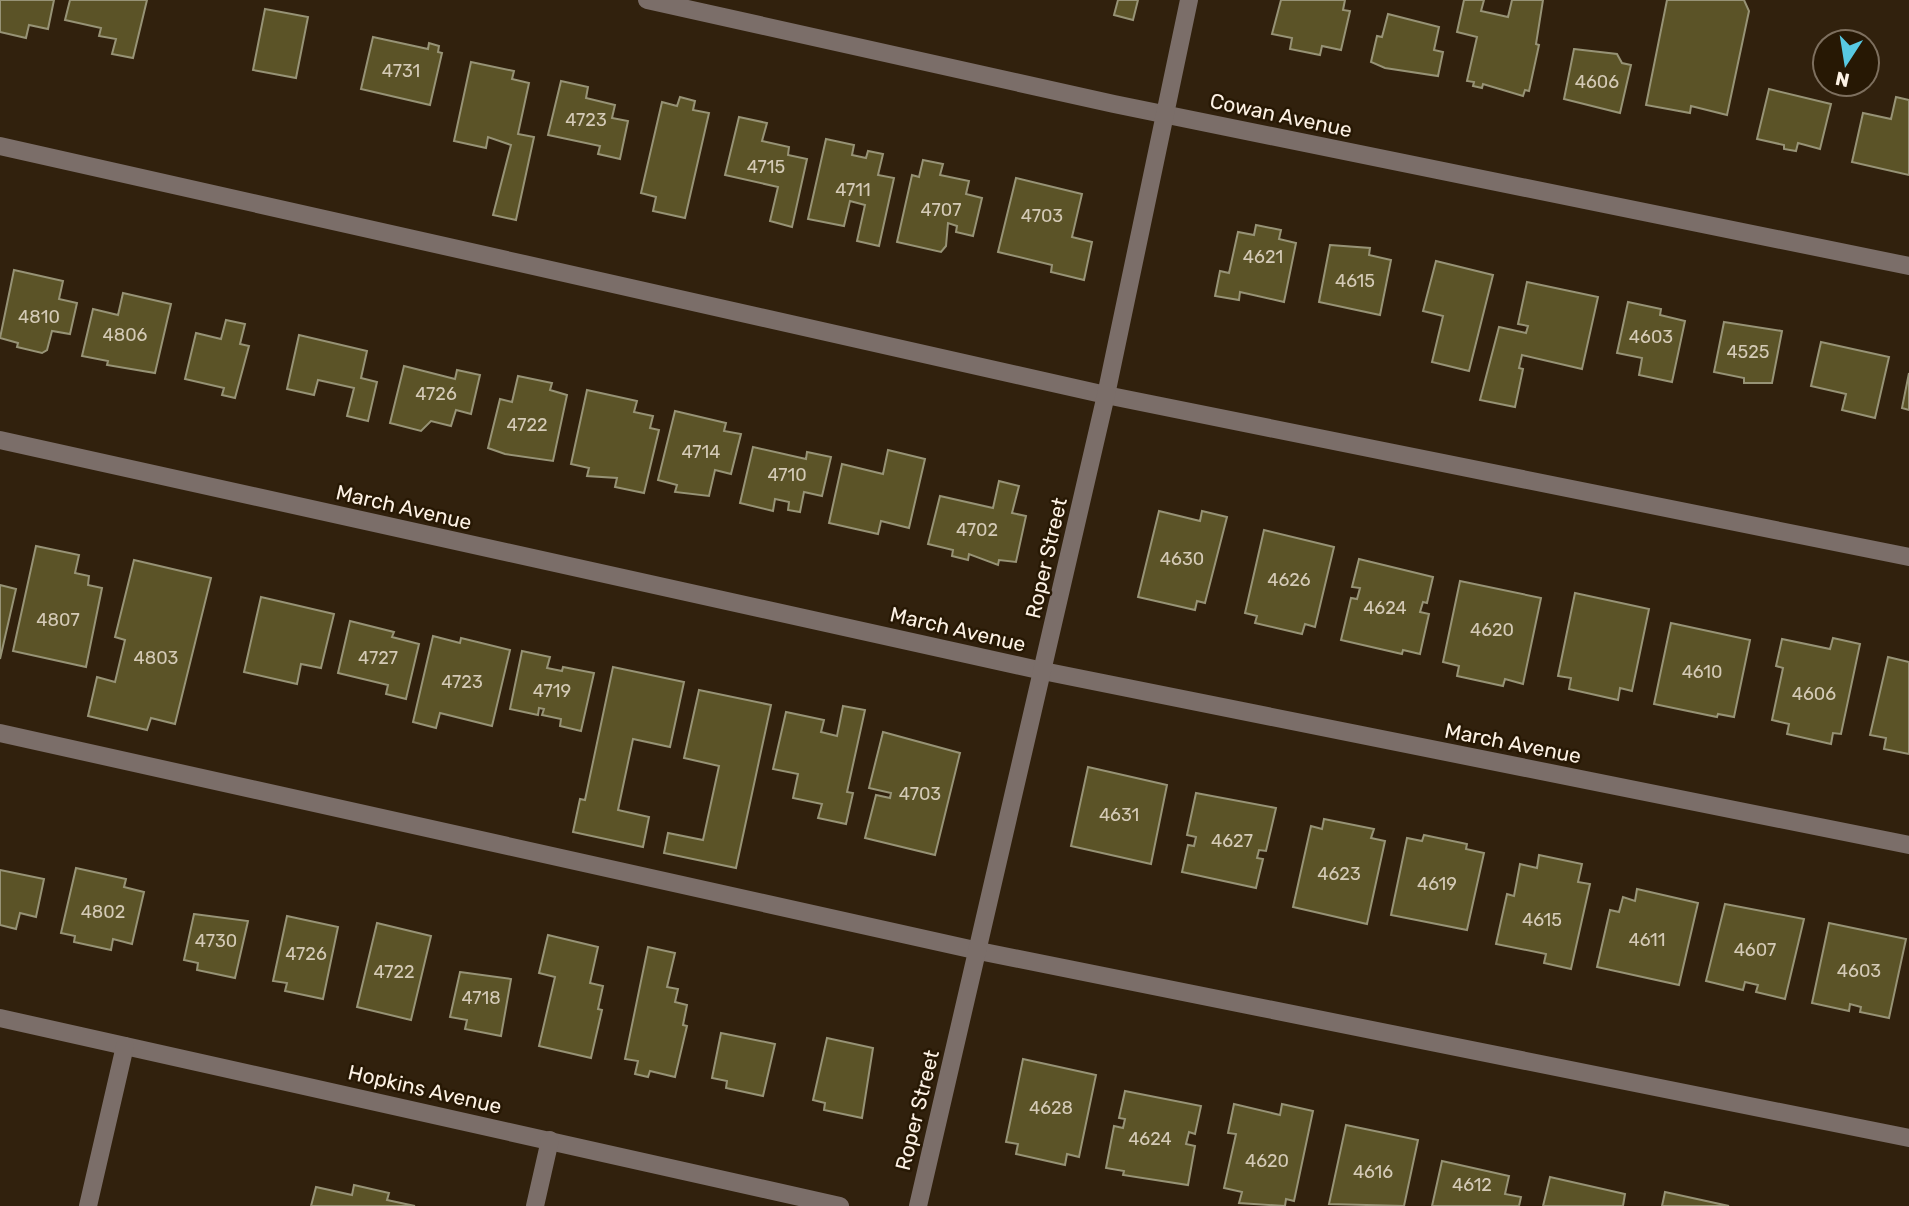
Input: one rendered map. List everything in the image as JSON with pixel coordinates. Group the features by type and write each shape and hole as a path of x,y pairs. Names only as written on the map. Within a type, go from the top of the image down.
{"street":[{"name":"Cowan Avenue","path":"647,0 1164,114 1909,266"},
{"name":"Roper Street","path":"918,1206 1106,395 1189,0"},
{"path":"0,146 1106,395 1909,557"},
{"name":"March Avenue","path":"0,440 1043,671 1909,845"},
{"path":"0,733 979,951 1909,1138"},
{"name":"Hopkins Avenue","path":"0,1018 840,1206"},
{"path":"88,1206 125,1046"},
{"path":"535,1206 550,1140"}],"building":[{"path":"0,0 54,0 48,29 29,25 26,38 0,32"},
{"path":"70,0 147,0 133,58 112,54 116,39 99,36 101,28 65,20"},
{"path":"1118,0 1138,0 1133,20 1114,15"},
{"path":"1281,0 1345,0 1343,10 1350,11 1341,50 1322,46 1320,55 1290,49 1292,38 1272,34"},
{"path":"1464,0 1484,0 1481,11 1508,17 1512,0 1543,0 1536,44 1539,45 1529,91 1525,90 1523,96 1483,84 1482,88 1473,86 1474,82 1467,81 1477,37 1457,32"},
{"path":"1667,0 1744,0 1749,11 1727,115 1691,106 1690,113 1646,105"},
{"path":"265,9 308,17 296,78 253,70"},
{"path":"1388,14 1439,27 1434,50 1443,52 1438,76 1385,68 1371,62 1377,36 1382,37"},
{"path":"373,37 428,49 429,43 439,46 438,52 442,53 430,105 361,89"},
{"path":"1574,49 1617,54 1622,63 1631,65 1620,113 1564,99"},
{"path":"471,62 514,71 512,79 529,83 518,134 534,137 516,220 493,215 511,145 488,137 486,148 454,141"},
{"path":"561,81 588,87 586,98 615,105 612,118 628,121 620,159 598,154 600,146 548,135"},
{"path":"1769,89 1831,104 1820,149 1798,143 1796,151 1784,149 1784,145 1757,139"},
{"path":"680,97 695,101 693,110 709,113 685,218 653,211 656,197 641,193 662,102 677,106"},
{"path":"1896,97 1909,100 1909,175 1852,162 1863,113 1891,119"},
{"path":"739,117 767,123 762,141 789,147 788,155 807,159 792,227 770,221 778,187 725,175"},
{"path":"826,139 854,145 852,155 866,158 868,151 883,154 878,175 894,178 879,246 857,241 865,205 850,201 844,226 808,219"},
{"path":"923,160 943,164 940,175 969,181 966,194 982,198 973,236 956,232 957,226 948,223 946,246 941,252 897,242 912,175 919,177"},
{"path":"1016,178 1082,194 1072,237 1092,242 1084,280 1051,272 1052,265 998,252"},
{"path":"1256,225 1281,230 1279,239 1296,243 1284,302 1240,292 1239,300 1215,296 1220,271 1229,273 1238,232 1254,235"},
{"path":"1330,245 1370,248 1369,255 1391,260 1380,315 1319,302"},
{"path":"1436,261 1493,275 1469,371 1432,362 1443,316 1423,311"},
{"path":"14,270 63,281 59,299 77,303 70,334 52,331 47,350 42,353 17,347 18,343 0,338"},
{"path":"1527,282 1598,297 1582,369 1522,355 1519,368 1523,369 1515,407 1480,400 1499,327 1526,333 1528,326 1518,324"},
{"path":"123,293 171,304 155,373 107,365 108,361 82,356 93,309 118,315"},
{"path":"1628,302 1661,309 1660,315 1685,321 1672,382 1639,375 1642,358 1617,353"},
{"path":"226,320 245,324 240,344 249,346 235,398 222,395 224,388 185,379 196,333 221,339"},
{"path":"1724,322 1782,331 1772,383 1744,383 1744,378 1714,372"},
{"path":"299,335 367,351 361,378 377,382 368,421 347,416 354,388 318,380 314,395 287,389"},
{"path":"1821,342 1889,357 1875,418 1842,410 1846,394 1811,386"},
{"path":"404,366 455,379 457,370 480,375 471,414 456,410 451,426 431,421 421,431 390,423"},
{"path":"1909,373 1909,410 1902,408"},
{"path":"518,376 552,383 550,390 567,395 553,461 505,454 488,448 500,399 512,402"},
{"path":"587,390 637,401 634,412 653,416 650,428 659,430 644,493 615,487 617,478 587,476 589,468 571,464"},
{"path":"675,411 726,423 724,431 741,434 731,474 715,470 709,496 675,492 677,485 658,480"},
{"path":"753,447 806,459 807,452 831,457 822,496 804,492 800,512 788,510 789,502 775,499 773,511 740,503"},
{"path":"888,450 925,459 909,528 881,521 878,534 829,523 842,464 883,474"},
{"path":"999,481 1019,486 1012,513 1026,516 1016,562 999,560 998,565 969,554 968,560 952,556 953,550 928,544 940,496 993,508"},
{"path":"1159,511 1200,521 1202,511 1227,517 1205,603 1197,601 1195,610 1138,597"},
{"path":"1264,530 1334,547 1315,627 1305,624 1302,634 1255,623 1257,616 1245,613"},
{"path":"36,546 79,555 75,573 89,576 88,585 102,588 86,667 13,651"},
{"path":"1359,559 1433,577 1427,603 1423,602 1420,612 1429,614 1420,654 1403,650 1402,654 1341,640 1351,598 1357,599 1360,588 1352,587"},
{"path":"134,560 211,578 175,724 151,718 147,730 88,716 97,677 115,682 125,640 115,637"},
{"path":"1460,581 1541,598 1523,684 1505,679 1503,686 1457,676 1459,666 1443,662"},
{"path":"0,585 16,589 0,659"},
{"path":"1575,593 1649,609 1632,691 1620,688 1618,700 1569,689 1571,678 1558,676"},
{"path":"261,597 334,614 321,668 301,664 297,684 244,672"},
{"path":"350,621 394,632 392,637 419,644 406,699 386,694 388,685 338,673"},
{"path":"1671,623 1750,640 1734,717 1718,714 1717,717 1654,704"},
{"path":"433,636 460,643 461,638 510,650 492,726 440,713 436,728 413,722"},
{"path":"1833,638 1860,644 1841,734 1833,733 1831,744 1787,734 1789,724 1772,720 1783,668 1776,666 1782,639 1830,649"},
{"path":"522,651 550,657 547,668 562,671 563,667 594,673 581,731 560,726 561,719 542,715 544,709 539,708 538,715 510,709"},
{"path":"1888,657 1909,662 1909,754 1884,749 1886,738 1870,735"},
{"path":"613,667 684,682 670,747 633,739 618,810 649,817 643,847 573,832 580,799 585,800"},
{"path":"699,690 771,705 736,868 664,853 668,833 703,840 719,766 684,758"},
{"path":"843,706 865,710 847,792 853,793 846,824 818,818 822,804 793,798 798,774 773,769 786,712 824,720 821,732 837,736"},
{"path":"883,732 960,753 935,855 865,838 876,795 890,798 891,793 869,788"},
{"path":"1088,767 1167,785 1151,864 1071,846"},
{"path":"1196,793 1276,808 1266,851 1259,850 1257,858 1263,859 1256,888 1182,872 1188,845 1194,846 1196,837 1187,835"},
{"path":"1324,819 1374,829 1371,838 1385,841 1367,924 1293,907 1311,826 1322,829"},
{"path":"1424,835 1467,844 1466,849 1484,853 1467,930 1391,915 1407,838 1422,841"},
{"path":"1539,855 1582,864 1578,882 1590,884 1571,969 1544,963 1546,954 1496,944 1507,894 1514,896 1520,864 1537,868"},
{"path":"76,868 126,879 124,887 144,892 132,944 113,939 111,950 74,942 75,936 61,933"},
{"path":"0,870 44,879 36,917 20,913 16,929 0,925"},
{"path":"1637,889 1698,903 1679,985 1597,967 1610,910 1619,912 1623,897 1635,901"},
{"path":"1725,904 1804,919 1785,999 1756,992 1758,985 1745,982 1743,990 1706,981"},
{"path":"194,914 248,921 235,978 197,970 198,963 184,960"},
{"path":"287,916 338,927 323,999 285,991 287,983 273,981"},
{"path":"377,923 431,936 411,1020 357,1007"},
{"path":"1829,923 1906,939 1889,1018 1860,1012 1861,1007 1850,1004 1849,1011 1812,1003"},
{"path":"548,935 598,947 590,983 603,986 598,1009 602,1010 591,1058 539,1046 555,977 539,973"},
{"path":"648,947 675,953 667,987 678,989 675,1002 687,1005 683,1025 687,1026 675,1077 650,1071 648,1077 635,1074 638,1061 625,1059"},
{"path":"460,972 511,979 501,1036 465,1029 467,1020 450,1017"},
{"path":"721,1033 775,1044 763,1096 726,1088 727,1081 712,1078"},
{"path":"827,1038 873,1048 862,1118 824,1110 825,1103 813,1100"},
{"path":"1023,1059 1096,1075 1079,1157 1067,1154 1065,1165 1016,1154 1018,1144 1006,1142"},
{"path":"1125,1091 1201,1106 1195,1134 1189,1132 1186,1144 1195,1146 1188,1185 1123,1175 1124,1171 1106,1168 1114,1126 1123,1128 1125,1119 1119,1118"},
{"path":"1234,1104 1280,1115 1282,1104 1313,1111 1294,1201 1286,1199 1285,1206 1239,1203 1242,1192 1224,1188 1236,1134 1228,1133"},
{"path":"1346,1125 1418,1140 1404,1206 1329,1204"},
{"path":"1442,1161 1509,1176 1505,1194 1521,1197 1519,1206 1432,1206"},
{"path":"1550,1177 1625,1194 1623,1206 1543,1206"},
{"path":"354,1185 389,1193 387,1200 415,1206 311,1206 316,1187 352,1195"},
{"path":"1665,1192 1729,1206 1662,1206"}]}
